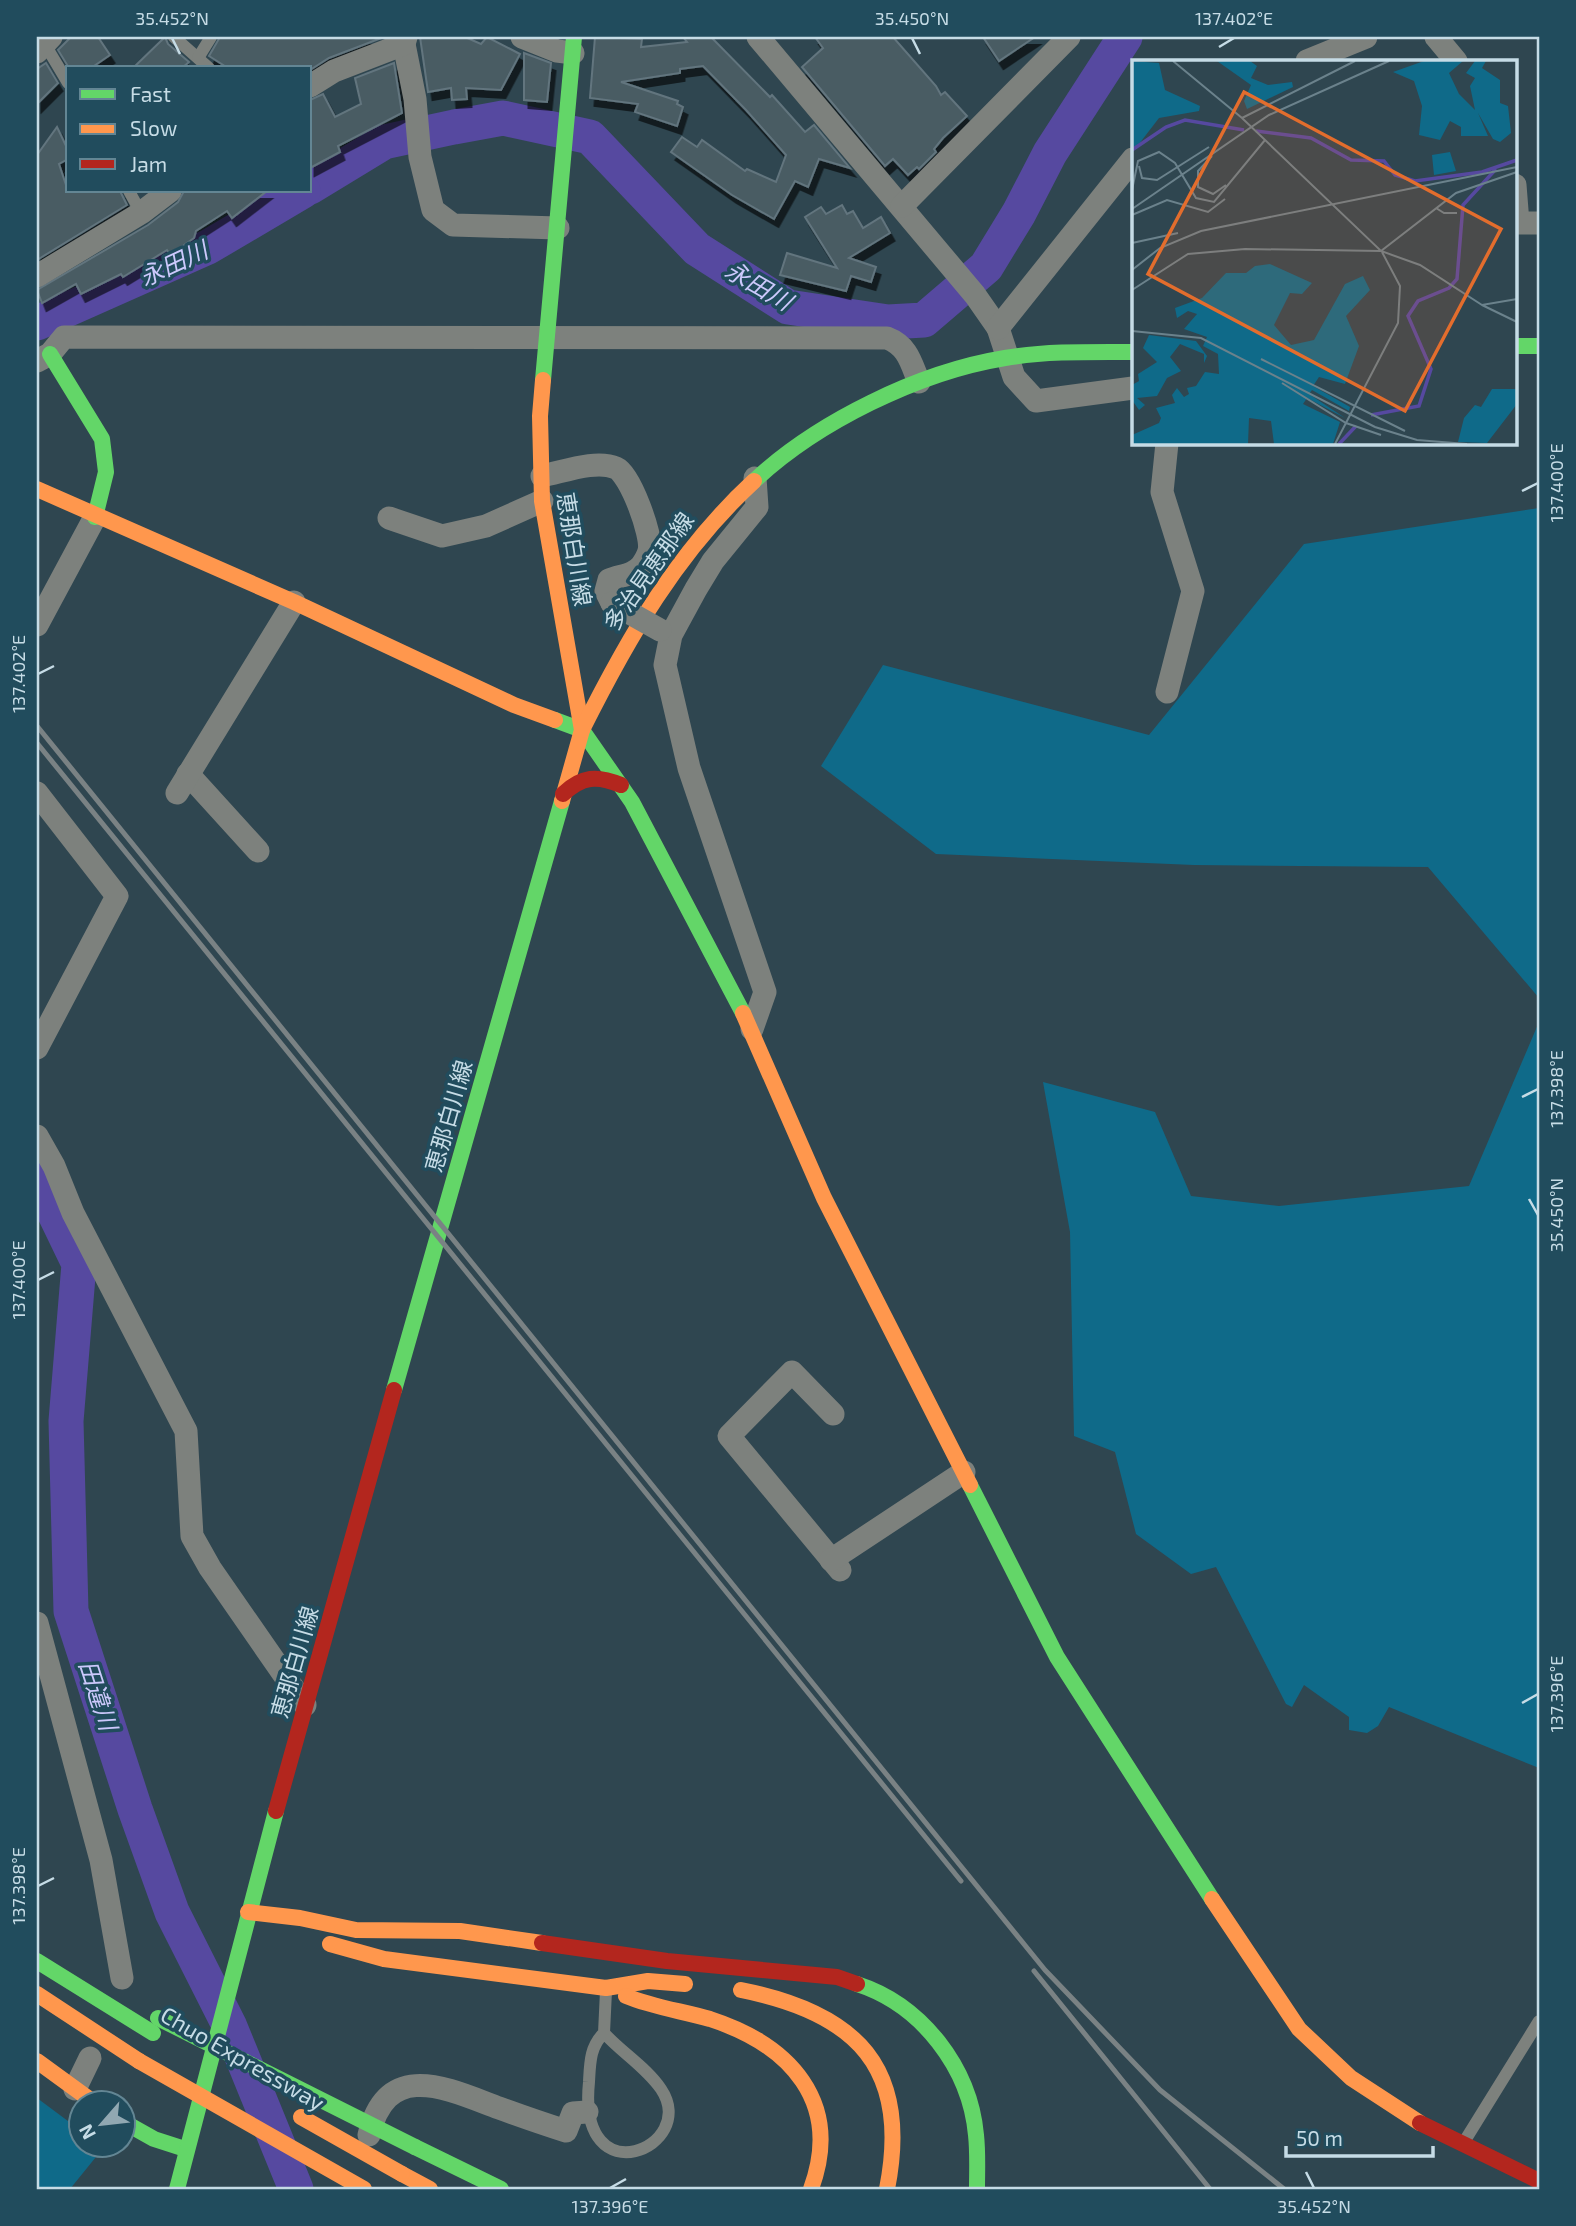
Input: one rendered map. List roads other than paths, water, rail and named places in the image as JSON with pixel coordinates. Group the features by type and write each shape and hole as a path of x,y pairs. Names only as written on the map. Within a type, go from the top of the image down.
{"main road":[{"name":"恵那白川線","path":"177,2189 185,2149 305,1705 582,730 572,658 561,612 542,501 540,416 574,45"},
{"path":"1516,346 1539,346"},
{"name":"多治見恵那線","path":"582,730 612,666 681,557 719,510 797,445 852,412 919,382 1009,357 1132,352"},
{"path":"43,353 102,439 106,472 95,517"},
{"path":"37,489 95,517 294,602 514,705 582,730 621,785 752,1029 824,1198 1057,1657 1164,1826 1299,2029 1344,2076 1462,2145 1539,2181"},
{"path":"561,612 582,630"},
{"path":"615,635 635,626"},
{"path":"563,794 586,778 600,776 621,785"},
{"path":"248,1912 304,1937 384,1959 606,1988 635,2000 747,2032 791,2062 815,2101 821,2124 821,2151 811,2189"},
{"path":"248,1912 300,1918 356,1930 460,1931 667,1961 837,1977 868,1987 906,2009 939,2040 965,2086 972,2110 977,2189"},
{"path":"37,1961 159,2031 501,2189"},
{"path":"805,1974 835,1994"},
{"path":"606,1988 648,1981 773,1993 806,2005 832,2019 854,2036 880,2075 895,2134 887,2189"},
{"path":"37,1994 139,2061 364,2189"},
{"name":"Chuo Expressway","path":"188,2053 224,2074"},
{"path":"37,2061 75,2089"},
{"name":"Chuo Expressway","path":"284,2107 430,2189"},
{"path":"136,2129 154,2139 185,2149"}],"street":[{"path":"522,37 557,51 574,45"},
{"path":"758,37 975,295 998,328 1014,377 1036,401 1132,388"},
{"path":"902,206 1069,37"},
{"path":"1309,60 1366,37"},
{"path":"1436,37 1454,60"},
{"path":"312,85 334,71 405,40 415,99 420,157 433,210 453,225 558,228"},
{"path":"998,328 1132,160"},
{"path":"37,276 141,213 169,192"},
{"path":"1516,198 1518,223 1539,223"},
{"path":"43,353 64,337 887,338 899,342 908,353 919,382"},
{"path":"1167,444 1162,492 1193,592 1167,692"},
{"path":"542,476 608,465 619,469 641,510 650,549 642,566 632,575 608,580 606,590 612,603 666,633"},
{"path":"752,1029 765,992 689,768 665,665 666,633 713,561 757,508 755,478"},
{"path":"389,518 442,536 486,526 542,501"},
{"path":"37,625 95,517"},
{"path":"258,851 182,784 294,602"},
{"path":"37,793 117,897 37,1048"},
{"path":"37,1136 54,1166 73,1213 186,1431 192,1535 210,1568 305,1705"},
{"path":"833,1414 792,1371 729,1436 836,1565 964,1472"},
{"path":"37,1623 101,1860 121,1958 122,1978"},
{"path":"75,2089 90,2058"},
{"path":"357,2189 374,2112 387,2096 408,2087 430,2084 456,2090 566,2131 573,2113 587,2112"}],"lane":[{"path":"174,37 207,66"},
{"path":"198,58 211,37"},
{"path":"43,42 66,80"},
{"path":"130,192 141,213"},
{"path":"604,2032 661,2089 668,2103 668,2118 653,2144 640,2152 625,2153 610,2148 597,2137 588,2122 591,2054 596,2040 604,2032 606,1988"},
{"path":"1462,2145 1539,2021"}],"waterway":[{"name":"永田川","path":"312,186 384,142 503,118 590,137 697,249 788,307 888,322 924,320 986,267 1019,213 1050,153 1125,37"},
{"name":"永田川","path":"37,323 208,247 301,192"},
{"name":"田違川","path":"37,1177 79,1264 66,1421 71,1611 135,1809 172,1912 230,2027 296,2189"}],"railway":[{"path":"37,726 1045,1970 1160,2090 1284,2189"},
{"path":"37,743 961,1881"},
{"path":"1034,1971 1210,2189"}]}
